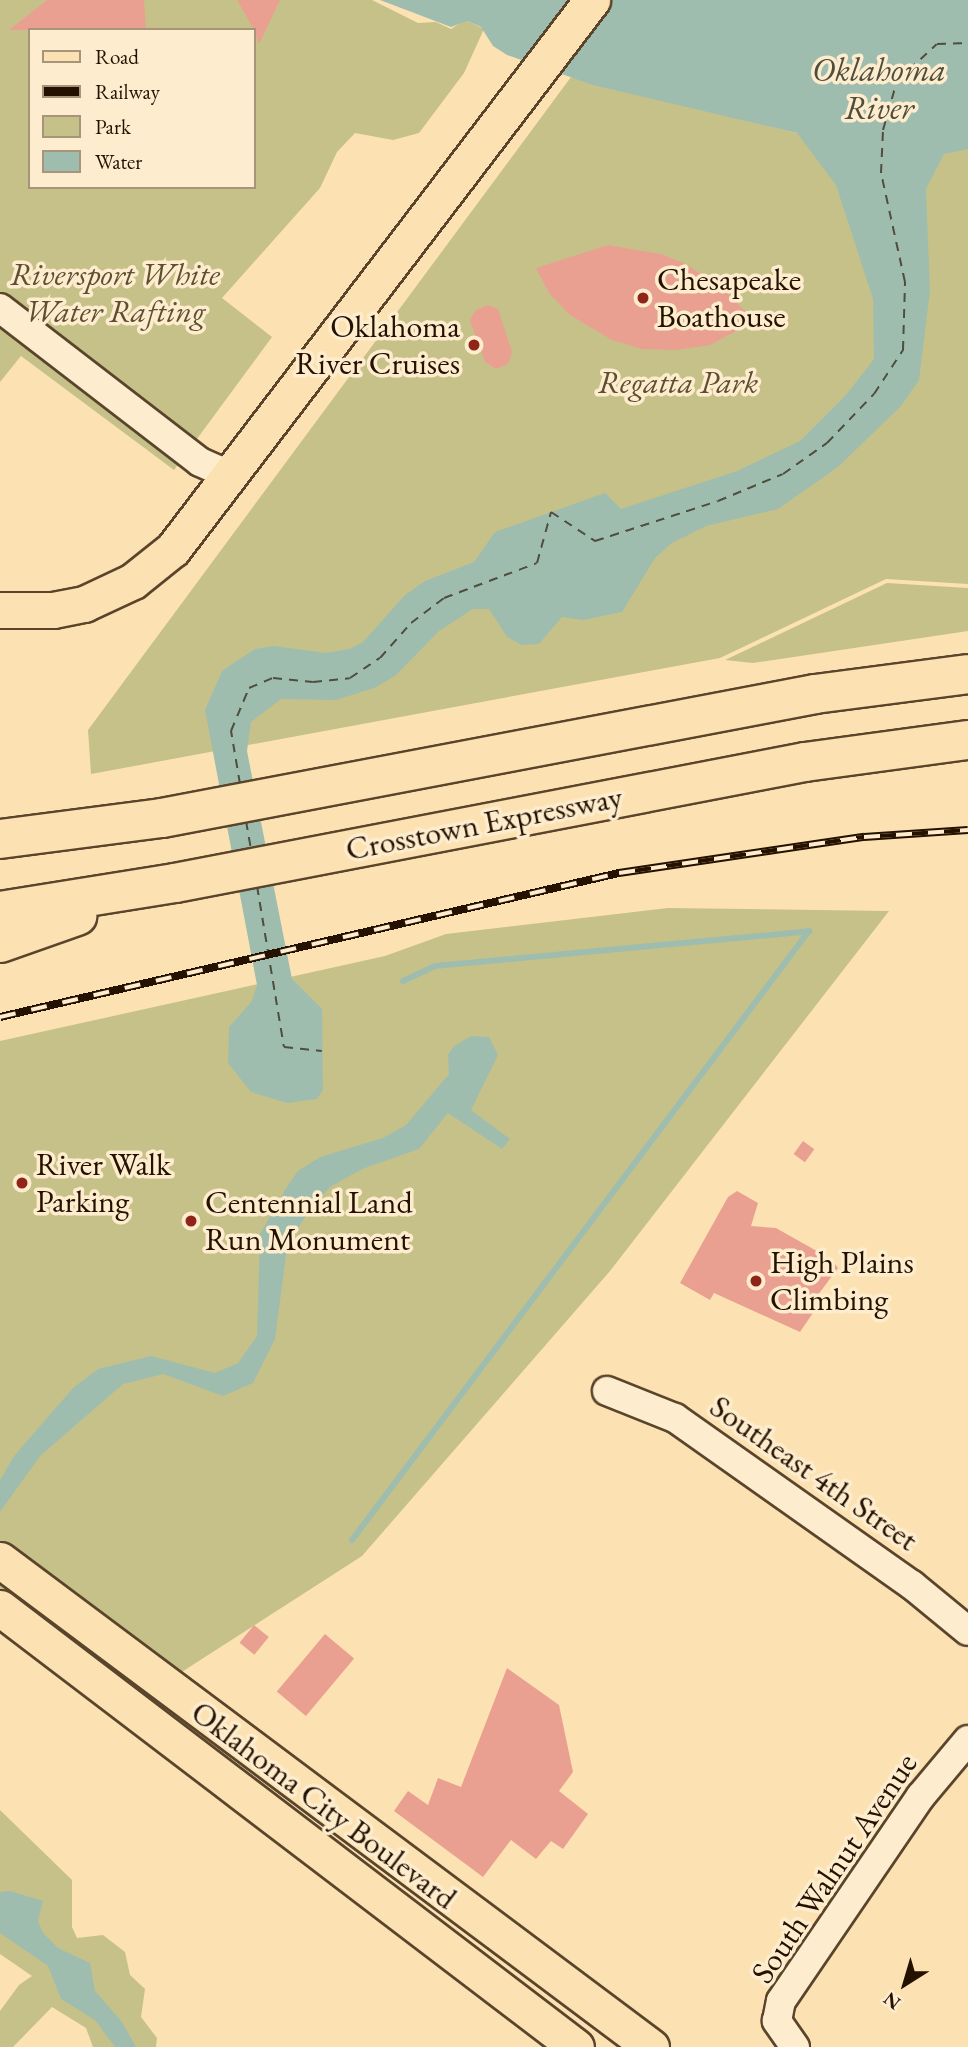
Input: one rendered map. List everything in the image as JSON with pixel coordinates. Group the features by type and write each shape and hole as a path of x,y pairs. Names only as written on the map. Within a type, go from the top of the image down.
{"highway":[{"name":"Crosstown Expressway","path":"0,839 162,818 815,694 968,674"},
{"name":"Crosstown Expressway","path":"0,911 175,883 805,762 968,740"},
{"path":"0,943 175,883"}],"main road":[{"path":"0,610 53,610 84,604 133,581 173,549 592,0"},
{"name":"Oklahoma City Boulevard","path":"0,1560 651,2047"},
{"name":"Oklahoma City Boulevard","path":"0,1608 576,2047"}],"street":[{"path":"0,308 200,462 230,476"},
{"name":"Southeast 4th Street","path":"607,1391 675,1418 912,1585 968,1631"},
{"name":"South Walnut Avenue","path":"791,2044 777,2021 781,2001 921,1796 968,1740"}],"green space":[{"name":"Riversport White Water Rafting","path":"0,0 372,0 418,23 436,22 451,29 465,20 484,29 464,73 419,133 393,140 355,133 337,152 320,188 222,298 272,337 174,470 21,356 0,382"},
{"name":"Regatta Park","path":"571,77 797,133 968,149 968,584 886,579 720,658 91,774 88,730"},
{"path":"887,583 968,588 968,631 753,663 725,660"},
{"path":"668,908 889,911 610,1271 362,1556 177,1675 42,1572 0,1622 0,1041 385,956 446,934"},
{"path":"0,1810 72,1880 72,1927 77,1938 103,1935 125,1952 130,1975 145,1989 141,2017 157,2038 156,2047 93,2047 86,2028 52,2007 13,2047 0,2047 0,2011 19,1985 32,1976 0,1954"}],"water":[{"name":"Oklahoma River","path":"380,0 968,0 968,149 944,154 926,189 930,291 919,380 901,406 838,467 778,509 706,526 672,543 655,558 622,612 583,620 562,617 539,644 522,645 507,637 489,609 473,609 439,631 395,676 374,688 336,700 281,699 251,722 247,751 292,979 322,1009 323,1090 317,1099 287,1103 251,1092 228,1063 229,1027 252,1001 257,985 205,710 222,671 255,649 274,646 326,653 349,649 363,642 405,595 425,581 474,562 495,532 605,493 621,509 737,471 800,441 846,395 874,359 873,299 836,185 797,133 593,85 507,55 493,46 481,27 467,21 451,27"},
{"path":"471,1036 489,1037 498,1055 471,1110 510,1139 502,1149 448,1113 419,1149 362,1169 330,1187 306,1215 287,1248 275,1339 253,1383 223,1396 163,1374 123,1384 40,1456 0,1512 0,1480 14,1456 73,1388 98,1369 151,1356 215,1373 238,1363 257,1336 260,1234 288,1185 298,1171 320,1157 383,1138 406,1125 449,1074 448,1055 453,1047"},
{"path":"10,1891 43,1901 38,1921 43,1933 58,1948 90,1963 95,1991 122,2022 136,2047 115,2047 95,2020 61,1999 48,1966 0,1933 0,1892"}],"building":[{"path":"47,0 144,0 146,28 9,30"},
{"path":"237,0 280,0 259,44 256,28 253,28"},
{"name":"Chesapeake Boathouse","path":"608,245 661,254 686,264 722,288 755,321 710,345 676,350 642,349 612,340 570,315 549,293 536,268"},
{"path":"488,305 498,309 512,352 508,364 496,369 485,362 470,320 476,310"},
{"path":"803,1141 814,1149 805,1162 794,1154"},
{"path":"737,1191 758,1203 751,1226 776,1228 831,1259 838,1268 812,1303 817,1307 800,1332 714,1293 710,1300 680,1283 728,1197"},
{"path":"254,1625 269,1637 254,1655 240,1643"},
{"path":"325,1634 354,1658 306,1716 277,1691"},
{"path":"507,1668 559,1705 573,1772 559,1791 588,1814 563,1849 551,1841 536,1859 511,1840 483,1877 394,1811 408,1791 428,1805 438,1778 461,1787"}],"waterway":[{"path":"403,981 435,966 809,931"},
{"path":"352,1540 809,931"}],"ferry route":[{"path":"240,784 231,731 249,688 273,678 313,682 350,678 380,658 411,623 444,598 537,563 551,512 595,541 718,501 783,474 827,443 874,394 903,350 905,282 881,173 883,130 897,81 937,44 968,43"},
{"path":"246,821 251,850"},
{"path":"257,886 284,1047 322,1051"}],"railway":[{"path":"0,1017 619,873 864,837 968,830"}],"place":[{"name":"Chesapeake Boathouse","path":"643,298"},
{"name":"Oklahoma River Cruises","path":"474,345"},
{"name":"River Walk Parking","path":"22,1183"},
{"name":"Centennial Land Run Monument","path":"191,1221"},
{"name":"High Plains Climbing","path":"756,1281"}]}
